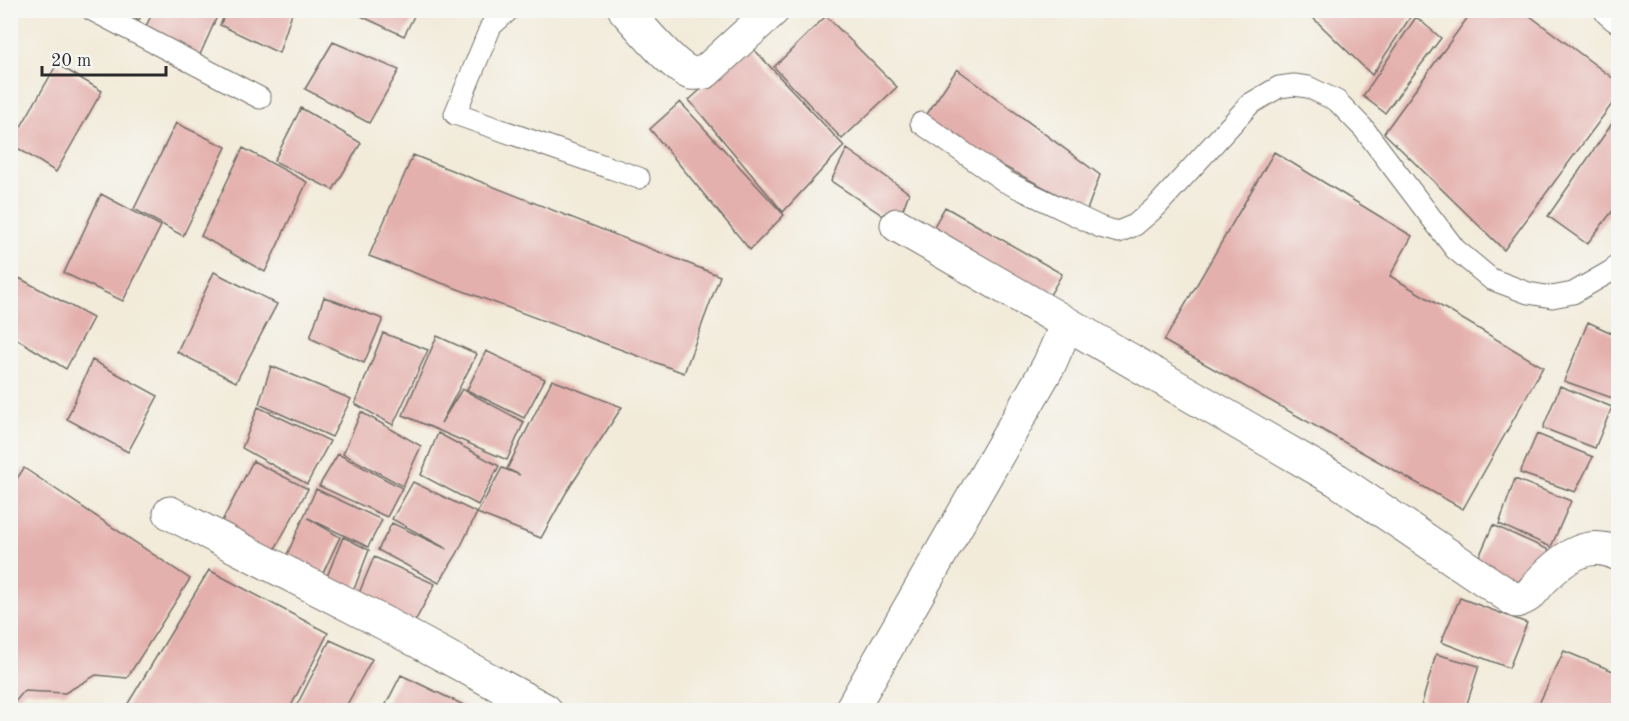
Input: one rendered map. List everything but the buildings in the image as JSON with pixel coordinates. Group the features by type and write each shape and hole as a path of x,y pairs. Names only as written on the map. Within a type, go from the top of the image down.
{"street":[{"path":"625,10 678,65 692,73 699,74 705,72 773,10"},
{"path":"1611,10 1618,16"},
{"path":"897,225 1337,480 1516,601 1527,598 1544,579 1578,551 1597,548 1618,554"},
{"path":"851,711 1049,365 1067,324"},
{"path":"170,513 386,624 545,711"}],"lane":[{"path":"92,10 260,98"},
{"path":"509,10 491,26 455,114 639,178"},
{"path":"921,123 1006,182 1100,227 1118,232 1135,225 1157,206 1250,104 1279,87 1294,85 1308,87 1337,101 1364,129 1455,249 1491,279 1528,293 1552,297 1573,293 1613,270 1618,264"}]}
